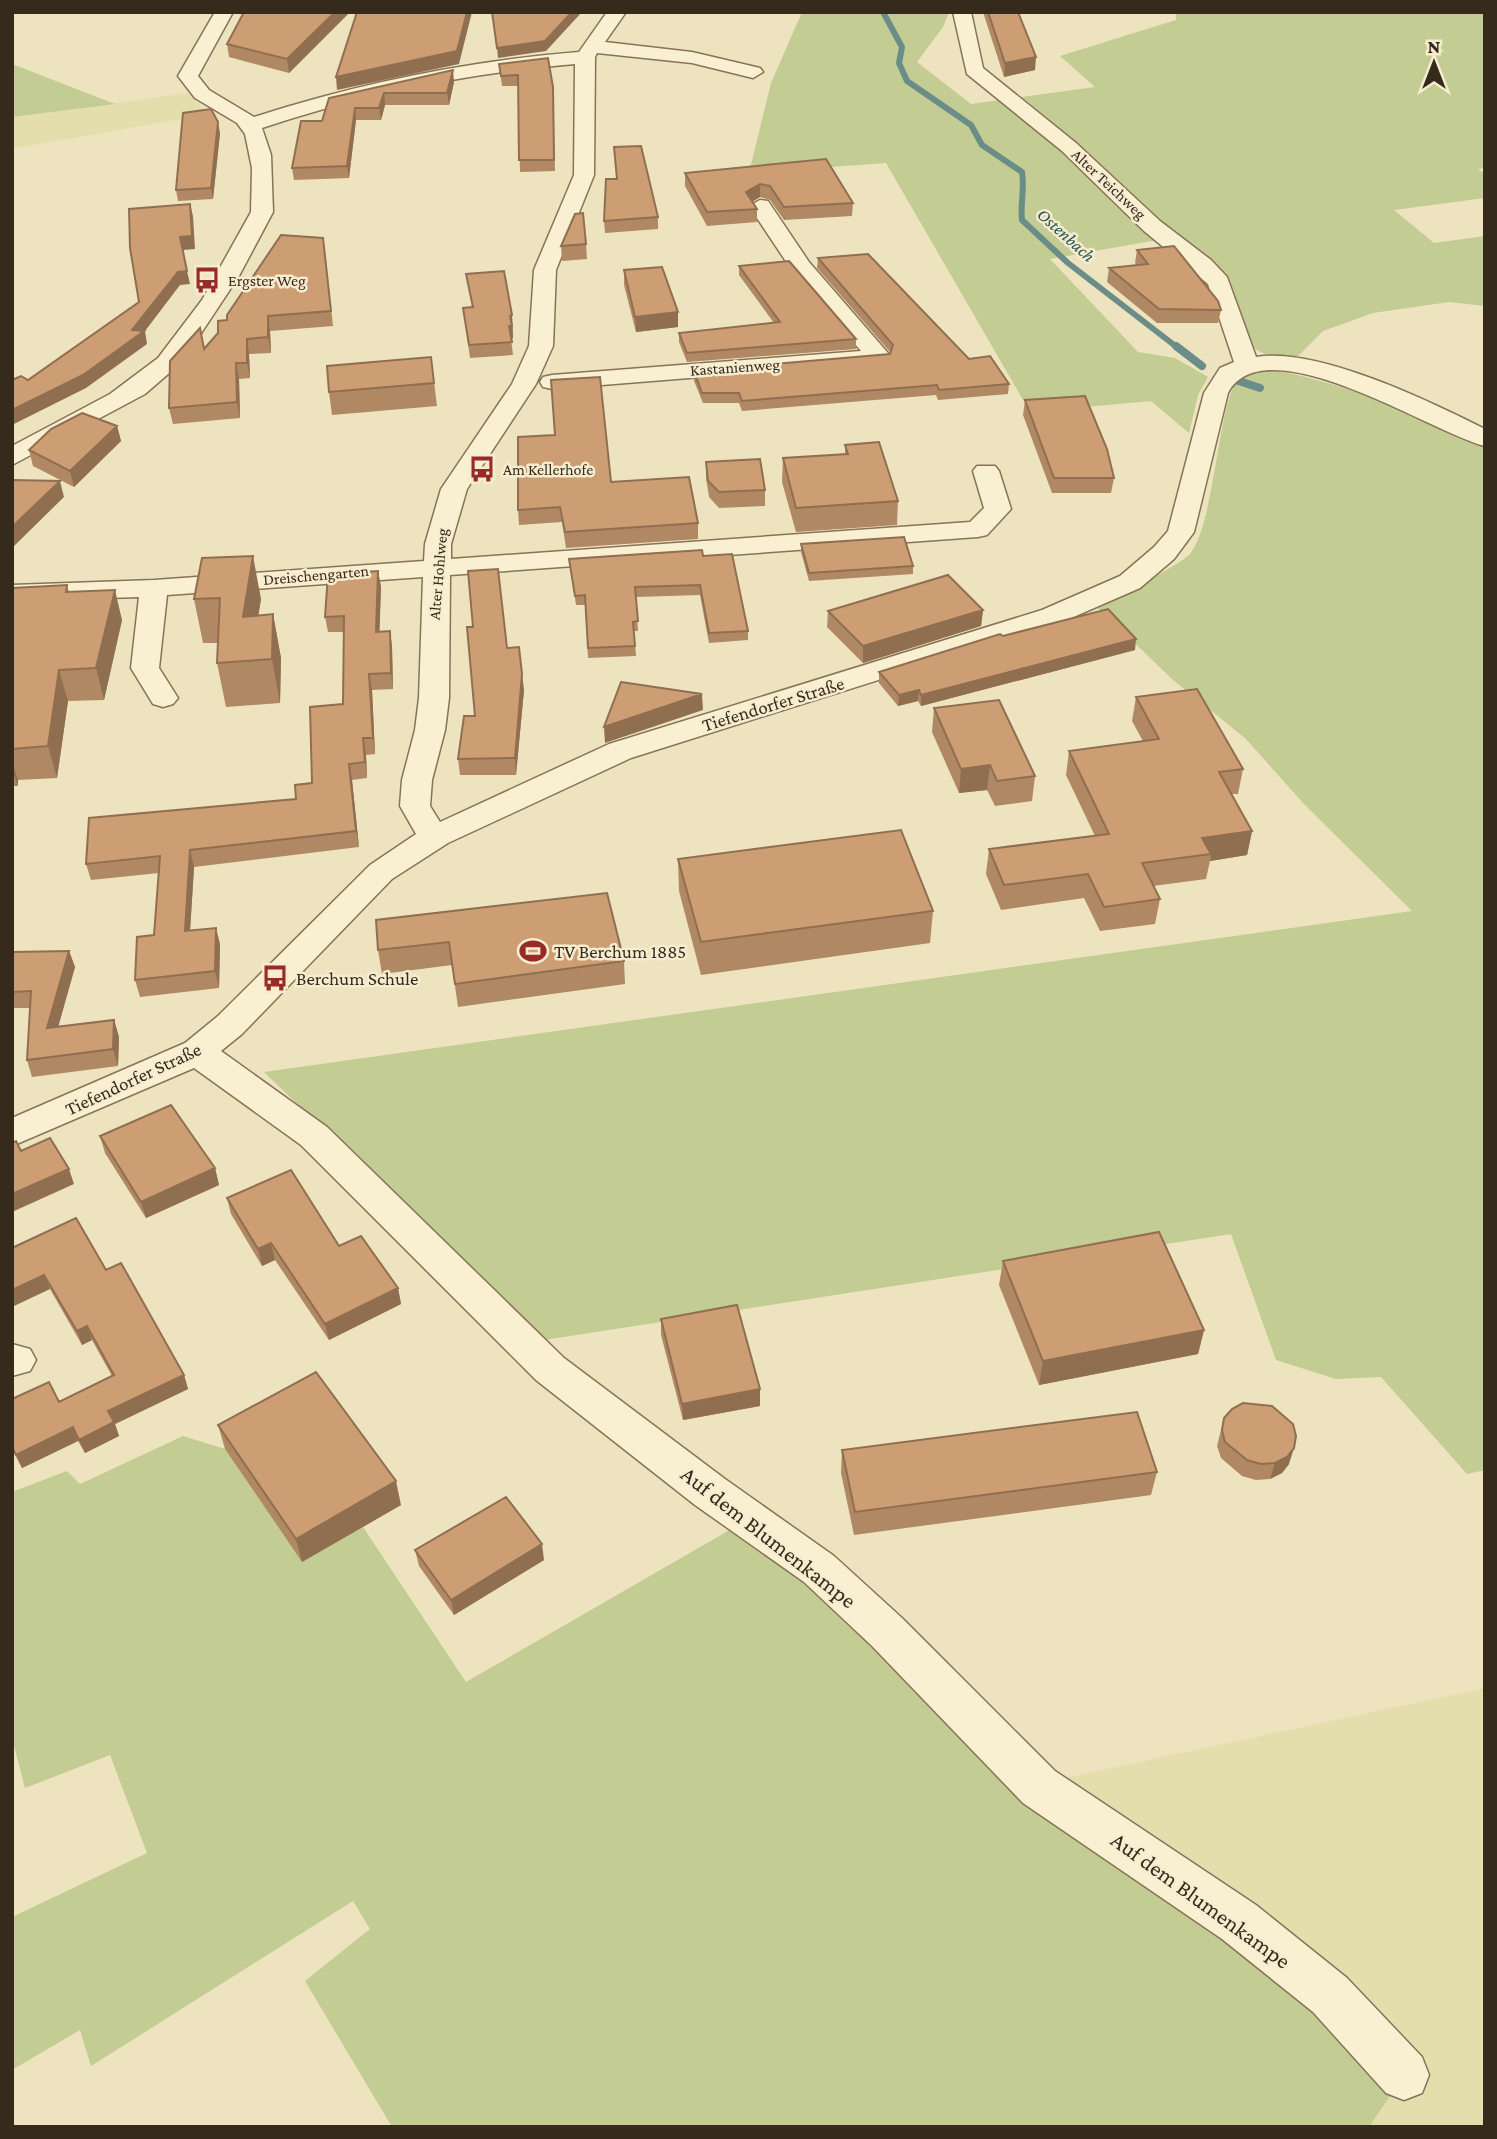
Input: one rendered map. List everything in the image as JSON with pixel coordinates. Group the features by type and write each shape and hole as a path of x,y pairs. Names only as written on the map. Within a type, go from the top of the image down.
{"street":[{"path":"12,457 35,441 152,378 183,345 262,212 264,196 258,143 251,125 203,96 188,76 192,64 218,30 223,12"},
{"path":"588,52 617,12"},
{"name":"Alter Teichweg","path":"962,12 974,70 1069,146 1152,226 1203,265 1219,282 1247,366"},
{"path":"251,125 320,102 376,88 588,52 654,51 714,60 753,72"},
{"name":"Alter Hohlweg","path":"434,837 415,806 417,780 430,730 434,698 438,544 454,489 524,384 541,346 545,270 584,175 588,52"},
{"name":"Kastanienweg","path":"524,384 879,357 801,267 760,206"},
{"path":"1247,366 1285,366 1342,378 1389,393 1485,439"},
{"name":"Tiefendorfer Straße","path":"12,1133 197,1052 230,1025 388,866 434,837 568,772 620,751 1052,616 1129,582 1157,559 1181,532 1216,393 1228,374 1247,366"},
{"path":"436,567 978,528 998,509 986,471"},
{"name":"Dreischengarten","path":"12,593 154,588 436,567"},
{"path":"154,588 145,668 163,698"},
{"name":"Auf dem Blumenkampe","path":"197,1052 314,1136 550,1369 710,1492 819,1569 887,1632 1039,1787 1239,1922 1330,1995 1404,2075"}],"shaded area":[{"path":"188,93 209,114 12,149 12,117"},
{"path":"1485,1688 1485,2127 1369,2127 1404,2075 1055,1780"}],"green space":[{"path":"802,12 949,12 943,27 917,62 971,104 1095,87 1060,56 1176,20 1176,12 1485,12 1485,168 1478,169 1485,174 1485,198 1394,210 1434,243 1485,236 1485,306 1449,302 1373,313 1323,331 1298,356 1278,357 1263,353 1252,346 1245,336 1219,272 1174,237 1050,259 1138,352 1175,358 1208,377 1198,395 1189,433 1151,401 1030,412 886,163 749,173 771,83"},
{"path":"12,64 115,104 12,117"},
{"path":"1278,371 1358,393 1485,444 1485,1470 1467,1474 1381,1377 1336,1379 1276,1360 1231,1234 544,1340 264,1072 1412,911 1304,804 1246,739 1172,679 1098,608 1162,573 1190,554 1206,514 1233,387 1245,375"},
{"path":"183,1436 225,1449 302,1562 363,1527 466,1682 754,1516 1039,1787 1404,2075 1369,2127 392,2127 305,1981 370,1929 353,1901 91,2066 80,2030 12,2070 12,1917 147,1853 110,1755 25,1788 12,1738 12,1492 67,1471 80,1484"}],"building":[{"path":"244,12 335,12 287,59 227,44"},
{"path":"357,12 467,12 457,51 336,77"},
{"path":"492,12 572,12 545,41 497,48"},
{"path":"988,12 1018,12 1036,57 1005,63"},
{"path":"548,58 553,87 554,160 519,160 518,75 501,76 499,64"},
{"path":"453,70 447,93 384,93 379,108 355,108 347,166 292,168 301,121 322,121 329,98"},
{"path":"211,109 218,122 211,188 176,190 183,113"},
{"path":"641,146 658,217 604,221 606,179 617,179 614,147"},
{"path":"826,159 853,203 784,207 770,186 760,184 746,192 757,209 707,212 685,173"},
{"path":"190,204 192,236 180,237 187,271 178,272 132,330 144,331 83,375 12,410 12,380 21,376 28,380 139,302 130,248 129,209"},
{"path":"583,213 586,244 561,246 575,214"},
{"path":"281,235 323,238 331,311 268,316 268,337 247,339 247,363 236,363 237,402 169,408 170,361 200,328 204,349 218,333 218,321 227,320 227,315"},
{"path":"1174,246 1218,301 1221,310 1159,309 1109,268 1148,264 1137,250"},
{"path":"868,254 969,359 990,356 1009,384 939,390 937,385 742,401 739,393 702,393 694,371 890,354 893,345 818,258"},
{"path":"789,261 856,339 687,353 679,333 780,322 739,266"},
{"path":"662,267 678,312 635,317 624,270"},
{"path":"504,271 512,315 512,326 509,326 512,342 469,345 463,308 473,307 466,274"},
{"path":"431,357 434,383 329,392 327,366"},
{"path":"600,377 611,482 689,477 698,523 565,532 560,507 518,510 518,437 555,435 551,380"},
{"path":"1085,396 1107,449 1114,478 1054,478 1025,400"},
{"path":"82,413 117,426 70,471 29,450 51,429"},
{"path":"879,442 898,501 796,508 783,458 848,454 845,445"},
{"path":"760,459 765,490 719,492 708,481 706,462"},
{"path":"12,480 60,481 12,527"},
{"path":"904,537 913,566 809,573 801,544"},
{"path":"702,550 703,556 732,554 748,631 709,633 700,585 635,587 638,621 633,622 635,646 588,648 585,595 575,596 569,559"},
{"path":"253,556 243,617 273,614 272,659 217,663 220,598 194,599 202,558"},
{"path":"498,569 507,648 519,647 522,674 515,758 458,759 464,716 475,716 467,627 473,627 468,571"},
{"path":"378,571 376,632 390,631 391,673 369,674 373,738 363,738 365,762 349,764 356,831 190,850 185,931 216,928 215,971 135,980 137,937 154,935 160,856 86,864 89,818 296,799 295,785 312,783 310,707 343,704 344,616 325,617 328,574"},
{"path":"948,575 983,610 863,646 828,611"},
{"path":"67,585 66,592 115,590 96,668 59,670 48,746 12,749 12,588"},
{"path":"1108,609 1136,639 921,695 919,690 899,695 879,672 1000,634 1003,636"},
{"path":"621,682 702,694 604,727"},
{"path":"1197,689 1243,769 1219,772 1252,831 1202,838 1211,854 1142,863 1160,899 1104,907 1088,874 1004,885 989,849 1109,834 1069,751 1159,739 1136,697"},
{"path":"999,700 1035,776 997,781 990,765 961,769 934,708"},
{"path":"901,830 933,911 701,942 678,859"},
{"path":"607,893 624,961 455,984 449,942 378,950 376,920"},
{"path":"69,951 47,1028 114,1020 113,1049 27,1060 31,991 12,992 12,952"},
{"path":"171,1105 215,1168 141,1202 100,1136"},
{"path":"50,1138 69,1169 12,1194 12,1143 16,1141 21,1151"},
{"path":"291,1170 339,1246 361,1236 398,1288 325,1324 271,1243 258,1249 227,1198"},
{"path":"76,1218 106,1270 121,1263 184,1375 108,1411 114,1422 79,1440 73,1427 16,1455 12,1447 12,1399 49,1382 59,1402 114,1375 87,1326 77,1331 44,1275 12,1290 12,1248"},
{"path":"1159,1232 1204,1330 1043,1361 1003,1261"},
{"path":"737,1305 760,1389 682,1404 661,1319"},
{"path":"316,1372 396,1481 296,1539 218,1425"},
{"path":"1243,1403 1272,1406 1293,1424 1296,1436 1294,1448 1287,1457 1275,1463 1261,1464 1247,1460 1225,1442 1222,1430 1224,1418 1232,1409"},
{"path":"1137,1412 1157,1472 855,1512 842,1450"},
{"path":"506,1497 542,1544 451,1600 415,1550"}],"waterway":[{"name":"Ostenbach","path":"883,12 902,47 899,63 907,81 971,125 982,145 1022,172 1022,220 1068,263 1178,348"},
{"name":"Ostenbach","path":"1176,346 1202,366"},
{"name":"Ostenbach","path":"1233,379 1260,388"}],"place":[{"name":"Ergster Weg","path":"207,280"},
{"name":"Am Kellerhofe","path":"482,469"},
{"name":"TV Berchum 1885","path":"533,951"},
{"name":"Berchum Schule","path":"275,978"}]}
